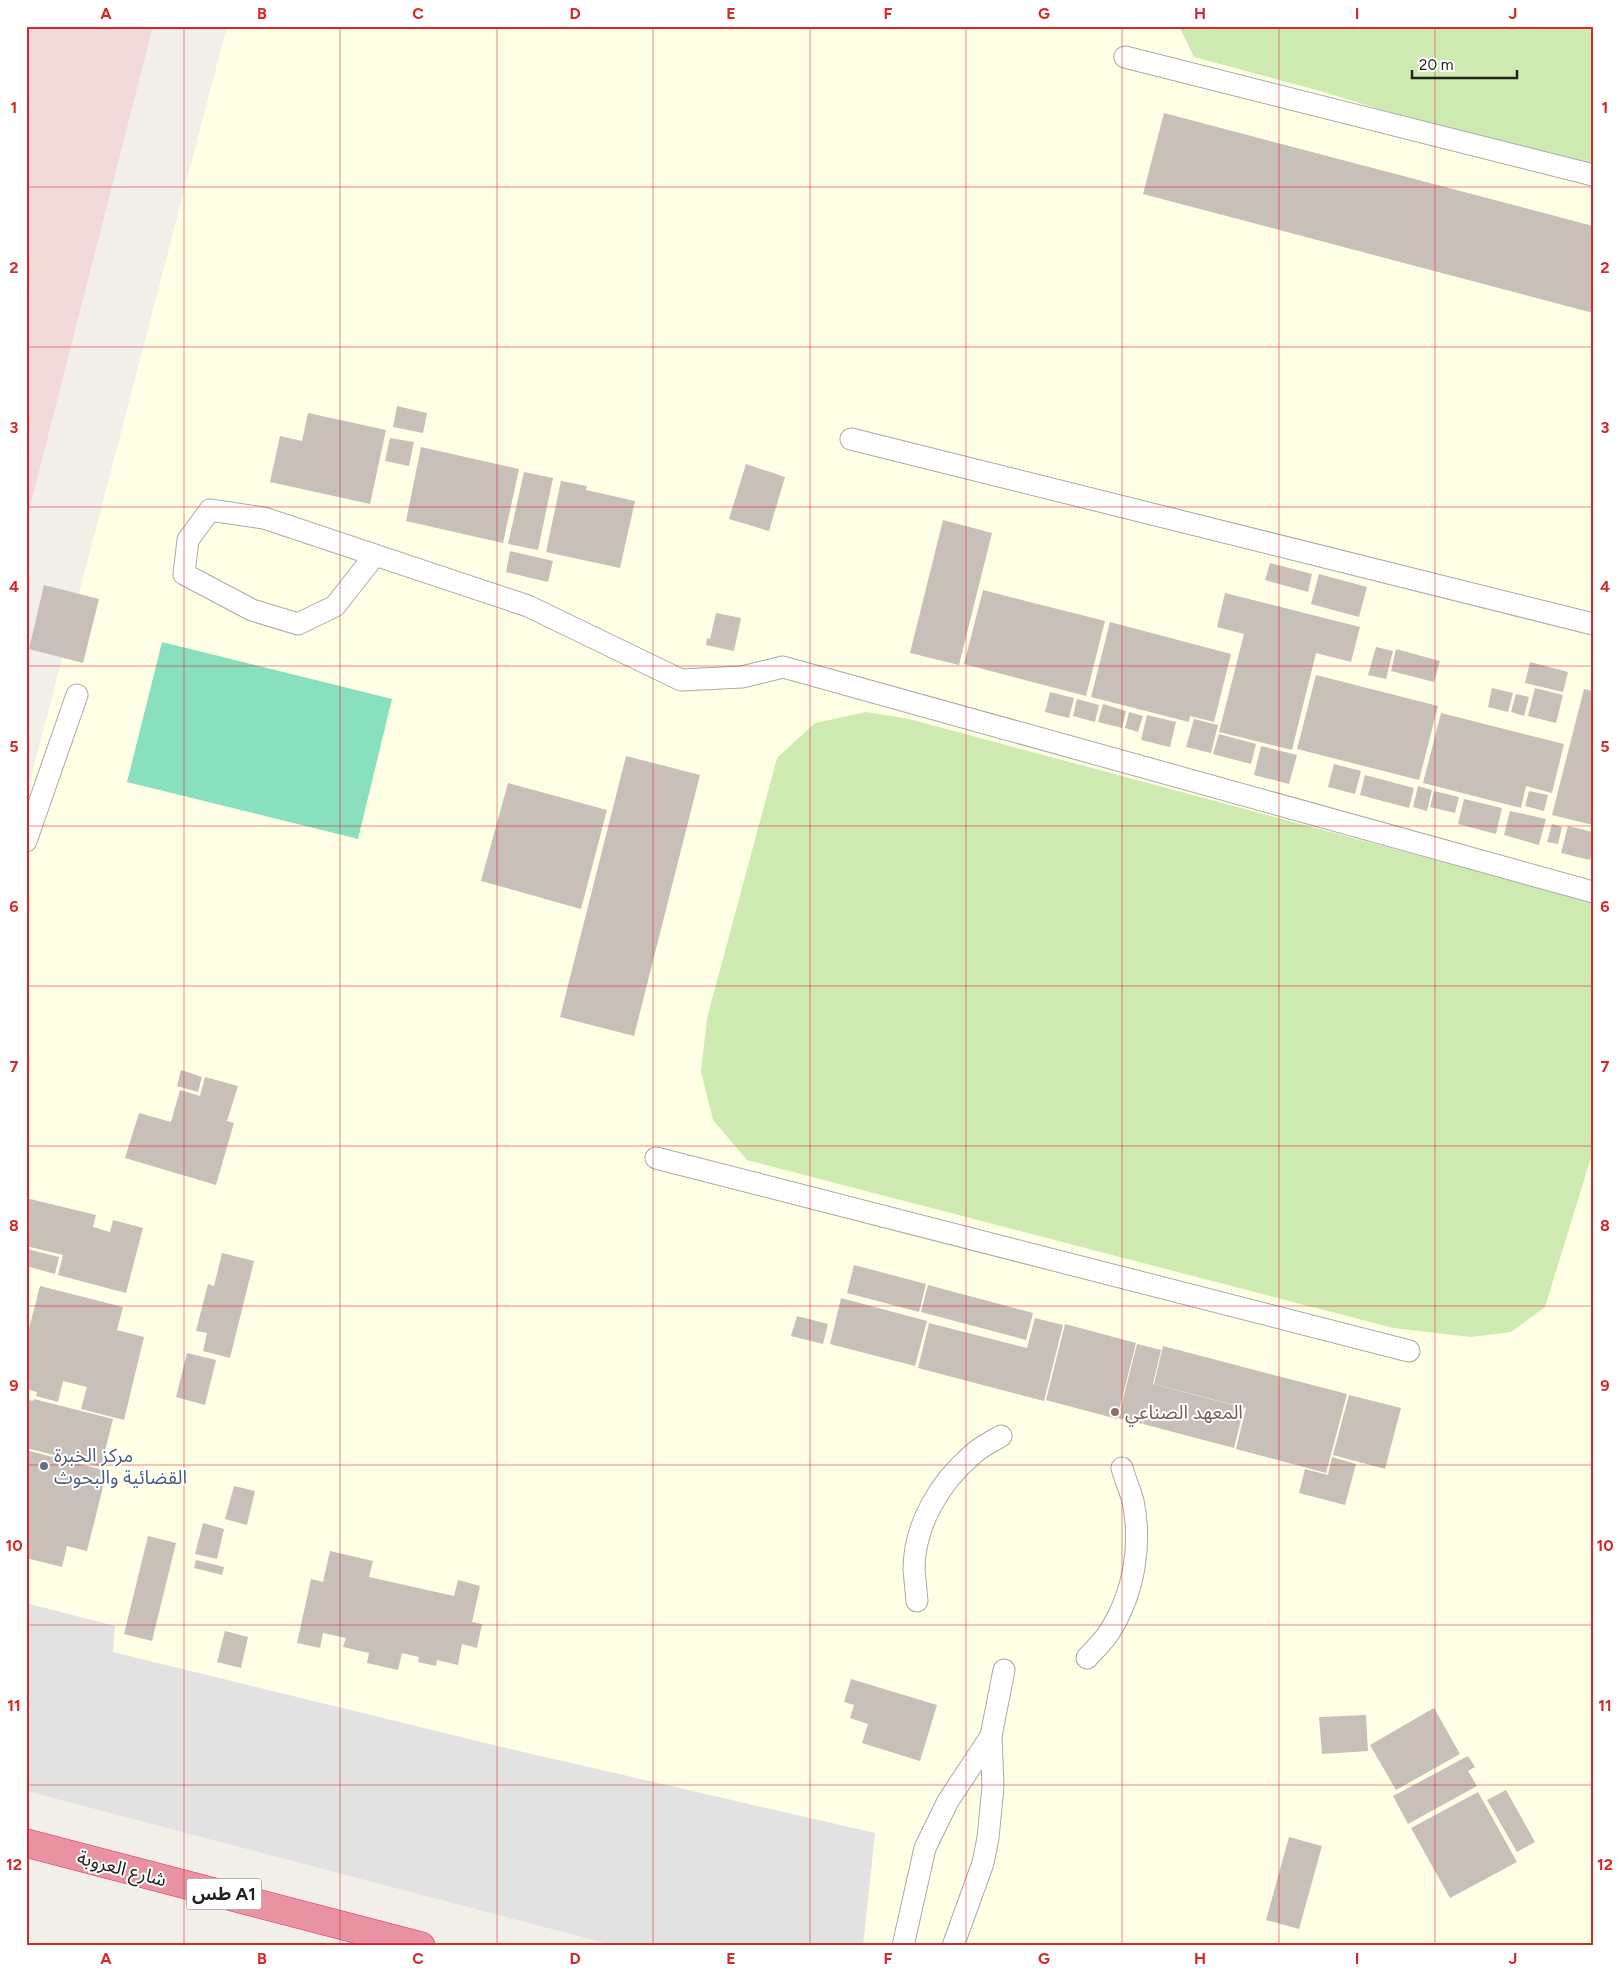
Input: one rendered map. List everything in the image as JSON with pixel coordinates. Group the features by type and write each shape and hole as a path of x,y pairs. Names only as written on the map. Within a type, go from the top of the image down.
{"highway":[{"name":"شارع العروبة","path":"26,1843 421,1946"}],"lane":[{"path":"1125,57 1593,175"},
{"path":"850,439 1593,624"},
{"path":"375,555 335,606 298,624 252,610 184,574 188,540 210,510 264,518 375,555 528,606 681,680 742,677 783,667 1593,892"},
{"path":"26,841 77,695"},
{"path":"656,1158 1409,1351"},
{"path":"917,1601 914,1568 919,1536 931,1504 949,1477 973,1454 1001,1436"},
{"path":"1087,1658 1110,1632 1125,1602 1134,1569 1137,1535 1133,1500 1122,1468"},
{"path":"953,1946 983,1863 988,1838 993,1787 990,1736 1004,1670"},
{"path":"903,1946 925,1848 948,1801 990,1736"}],"shaded area":[{"path":"26,26 153,26 26,522"},
{"path":"227,26 1593,26 1593,1946 616,1946 26,1791 26,797"},
{"path":"26,1603 115,1626 113,1652 502,1747 875,1833 863,1946 616,1946 26,1791"}],"green space":[{"path":"1179,26 1593,26 1593,162 1546,160 1320,91 1194,57"},
{"path":"162,642 392,699 358,839 127,782"},
{"path":"866,712 909,719 1588,901 1593,905 1593,1151 1545,1307 1511,1332 1471,1337 1393,1328 747,1160 713,1120 701,1072 707,1018 777,758 815,723"}],"building":[{"path":"1164,113 1593,226 1593,313 1143,194"},
{"path":"397,406 427,413 423,433 393,427"},
{"path":"308,413 386,430 370,504 270,482 280,436 302,441"},
{"path":"390,438 414,442 409,466 385,461"},
{"path":"421,447 519,469 503,543 406,521"},
{"path":"746,464 785,477 769,531 729,519"},
{"path":"524,472 553,478 538,550 508,544"},
{"path":"561,481 587,486 586,490 635,501 620,568 546,552"},
{"path":"943,520 992,533 959,665 910,653"},
{"path":"510,551 553,561 548,582 506,572"},
{"path":"1270,563 1312,574 1308,592 1265,580"},
{"path":"1319,574 1367,587 1359,617 1311,604"},
{"path":"44,585 99,599 83,663 29,649"},
{"path":"983,590 1105,621 1086,696 964,664"},
{"path":"1225,593 1360,627 1351,662 1316,653 1292,750 1219,732 1244,634 1217,627"},
{"path":"716,613 741,618 734,651 706,645 707,638 710,639"},
{"path":"1110,622 1231,654 1214,722 1190,716 1189,722 1091,697"},
{"path":"1376,647 1393,651 1386,679 1368,675"},
{"path":"1396,649 1440,661 1434,682 1391,671"},
{"path":"1530,662 1568,672 1563,692 1525,683"},
{"path":"1316,675 1438,706 1419,780 1297,749"},
{"path":"1492,688 1513,693 1508,712 1488,707"},
{"path":"1535,688 1563,695 1556,723 1528,716"},
{"path":"1584,689 1593,691 1593,825 1552,815"},
{"path":"1050,692 1074,698 1069,718 1045,712"},
{"path":"1516,694 1529,697 1524,716 1511,712"},
{"path":"1077,699 1099,705 1095,722 1073,716"},
{"path":"1103,704 1126,711 1122,728 1098,722"},
{"path":"1129,712 1143,716 1138,732 1125,728"},
{"path":"1441,713 1564,744 1552,793 1526,786 1521,808 1423,783"},
{"path":"1147,715 1176,722 1170,747 1141,740"},
{"path":"1194,719 1218,725 1211,753 1186,747"},
{"path":"1219,734 1256,744 1251,764 1213,754"},
{"path":"1261,746 1297,755 1289,784 1254,775"},
{"path":"626,756 700,775 634,1036 560,1017"},
{"path":"1334,764 1361,771 1355,794 1328,787"},
{"path":"1365,775 1414,788 1409,808 1360,795"},
{"path":"508,783 607,810 581,909 481,881"},
{"path":"1418,786 1432,790 1427,811 1413,807"},
{"path":"1434,791 1459,797 1455,813 1430,807"},
{"path":"1529,791 1548,795 1544,811 1525,806"},
{"path":"1464,799 1502,808 1496,834 1458,824"},
{"path":"1510,811 1546,819 1539,845 1504,835"},
{"path":"1552,824 1562,827 1558,844 1547,842"},
{"path":"1568,826 1593,832 1590,860 1561,853"},
{"path":"181,1070 202,1077 198,1092 177,1086"},
{"path":"205,1077 238,1086 227,1121 234,1123 216,1185 125,1158 139,1113 171,1122 180,1090 200,1096"},
{"path":"26,1198 96,1215 93,1227 110,1232 113,1220 143,1228 126,1293 58,1275 63,1255 26,1246"},
{"path":"27,1249 59,1257 55,1274 26,1266"},
{"path":"222,1253 254,1261 230,1358 203,1351 207,1333 196,1331 208,1284 214,1286"},
{"path":"854,1265 926,1284 919,1312 847,1293"},
{"path":"928,1285 1033,1313 1026,1340 921,1312"},
{"path":"40,1286 123,1307 117,1330 144,1337 124,1420 81,1409 87,1387 63,1381 58,1402 36,1396 37,1392 26,1389 26,1340"},
{"path":"841,1298 927,1321 915,1366 830,1344"},
{"path":"797,1316 828,1324 823,1344 791,1336"},
{"path":"1035,1318 1063,1325 1044,1401 918,1368 929,1323 1027,1348"},
{"path":"1065,1324 1136,1343 1117,1419 1046,1400"},
{"path":"1137,1344 1161,1350 1153,1384 1244,1408 1234,1448 1143,1424 1148,1406 1142,1424 1118,1418"},
{"path":"1163,1346 1347,1394 1326,1473 1236,1449 1246,1408 1154,1384"},
{"path":"187,1353 216,1360 205,1405 176,1397"},
{"path":"1349,1395 1401,1408 1385,1469 1333,1455"},
{"path":"26,1399 33,1401 34,1399 113,1419 101,1467 26,1448"},
{"path":"26,1450 107,1471 87,1551 67,1546 62,1567 26,1558"},
{"path":"1332,1457 1356,1464 1345,1505 1299,1493 1305,1469 1328,1475"},
{"path":"234,1486 255,1491 247,1525 225,1519"},
{"path":"203,1523 224,1529 217,1559 195,1554"},
{"path":"148,1536 176,1543 152,1641 124,1634"},
{"path":"330,1551 373,1561 369,1577 454,1596 458,1580 480,1586 472,1622 482,1624 477,1648 462,1644 458,1665 437,1660 436,1666 418,1662 419,1657 402,1653 398,1670 367,1663 369,1653 343,1647 346,1638 323,1633 320,1648 297,1643 311,1579 323,1582"},
{"path":"196,1560 224,1567 222,1575 194,1568"},
{"path":"225,1631 248,1637 241,1668 217,1662"},
{"path":"851,1679 937,1705 920,1761 862,1743 868,1724 850,1718 854,1705 844,1702"},
{"path":"1434,1708 1460,1754 1396,1790 1370,1745"},
{"path":"1366,1715 1368,1751 1322,1754 1319,1717"},
{"path":"1468,1756 1475,1767 1468,1771 1477,1786 1408,1824 1393,1796"},
{"path":"1506,1790 1535,1842 1517,1852 1487,1800"},
{"path":"1478,1792 1517,1862 1450,1898 1411,1828"},
{"path":"1289,1837 1322,1846 1299,1929 1266,1920"}],"place":[{"name":"المعهد الصناعي","path":"1115,1412"},
{"name":"مركز الخبرة القضائية والبحوث","path":"44,1466"}]}
